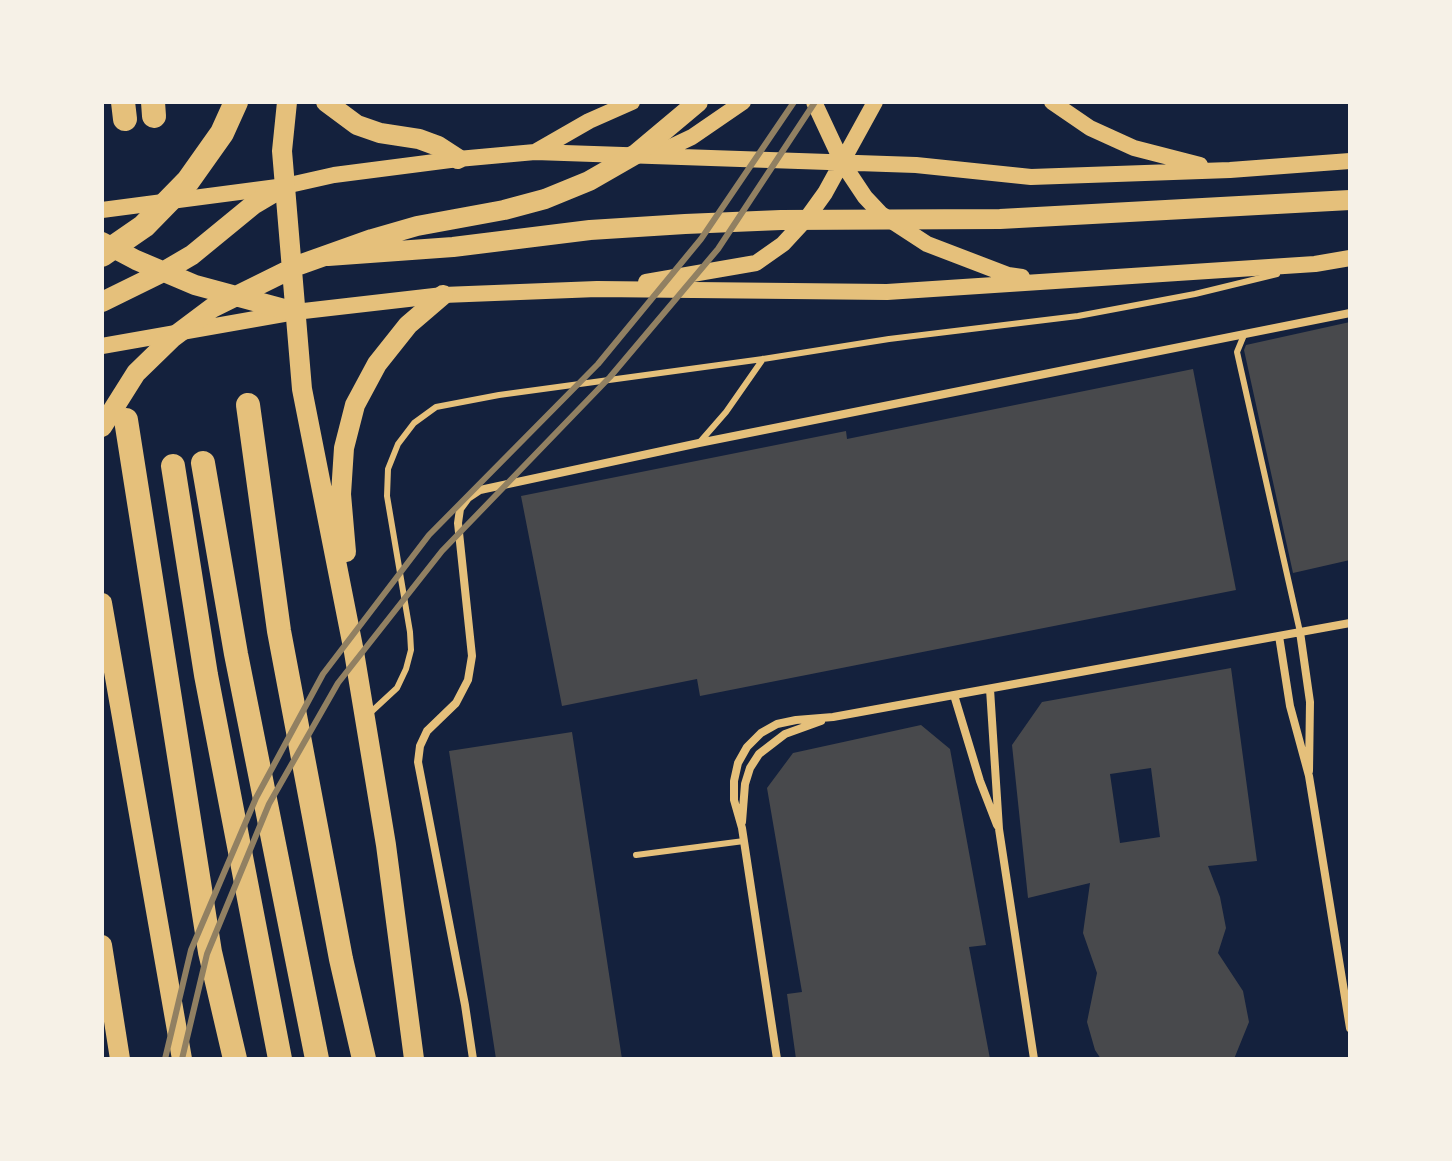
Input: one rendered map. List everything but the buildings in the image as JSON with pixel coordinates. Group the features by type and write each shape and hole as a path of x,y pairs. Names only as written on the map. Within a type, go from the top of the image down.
{"highway":[{"path":"102,255 144,226 188,181 222,133 236,102"},
{"path":"248,405 279,631 341,959 364,1059"},
{"path":"126,420 210,952 235,1059"},
{"path":"203,463 236,654 317,1059"},
{"path":"173,466 206,675 280,1059"}],"main road":[{"path":"287,102 282,151 302,389 354,652 386,845 414,1059"},
{"path":"326,102 343,118 357,125 380,133 419,139 438,146 458,159"},
{"path":"535,152 589,121 632,102"},
{"path":"102,427 136,373 172,338 212,308 299,265 372,239 417,226 504,210 545,199 589,181 636,154 698,102"},
{"path":"651,156 692,137 743,102"},
{"path":"814,102 843,164 865,197 898,228 927,244 1008,275 1059,281"},
{"path":"597,289 756,263 783,244 807,218 843,164 875,102"},
{"path":"1052,102 1090,128 1134,148 1230,170"},
{"path":"102,210 285,186 334,175 535,152 916,165 1031,177 1230,170 1350,161"},
{"path":"102,302 192,255 253,205 285,186"},
{"path":"328,256 425,250 590,230 685,224 781,220 1000,219 1344,201"},
{"path":"102,242 163,272 228,296 295,312"},
{"path":"102,346 295,312 443,295 597,289 887,292 1315,264 1350,258"},
{"path":"354,652 341,494 344,448 355,405 377,364 408,325 443,295"},
{"path":"102,603 182,1059"},
{"path":"102,945 120,1059"}],"street":[{"path":"473,1059 418,762 420,746 427,731 456,703 468,680 472,656 458,523 460,509 468,498 480,490 699,443 1350,313"},
{"path":"777,1059 742,828 734,800 738,763 747,747 761,733 777,724 796,720 833,717 1350,623"},
{"path":"1300,632 1310,702 1309,776"},
{"path":"1279,636 1293,718 1309,776 1350,1028"},
{"path":"990,689 999,829 1034,1059"},
{"path":"954,695 976,769 999,829"},
{"path":"742,828 745,784 759,754 785,734 833,717"}],"lane":[{"path":"365,718 397,688 411,650 387,496 388,469 398,444 414,423 436,407 478,398 889,339 1078,316 1195,294 1315,264"},
{"path":"1244,335 1237,352 1300,632"},
{"path":"699,443 726,412 763,359"},
{"path":"636,855 744,841"}],"railway":[{"path":"165,1059 191,950 256,798 323,674 429,535 598,364 701,239 794,102"},
{"path":"182,1059 207,954 269,804 338,683 442,551 610,377 718,249 815,102"}]}
